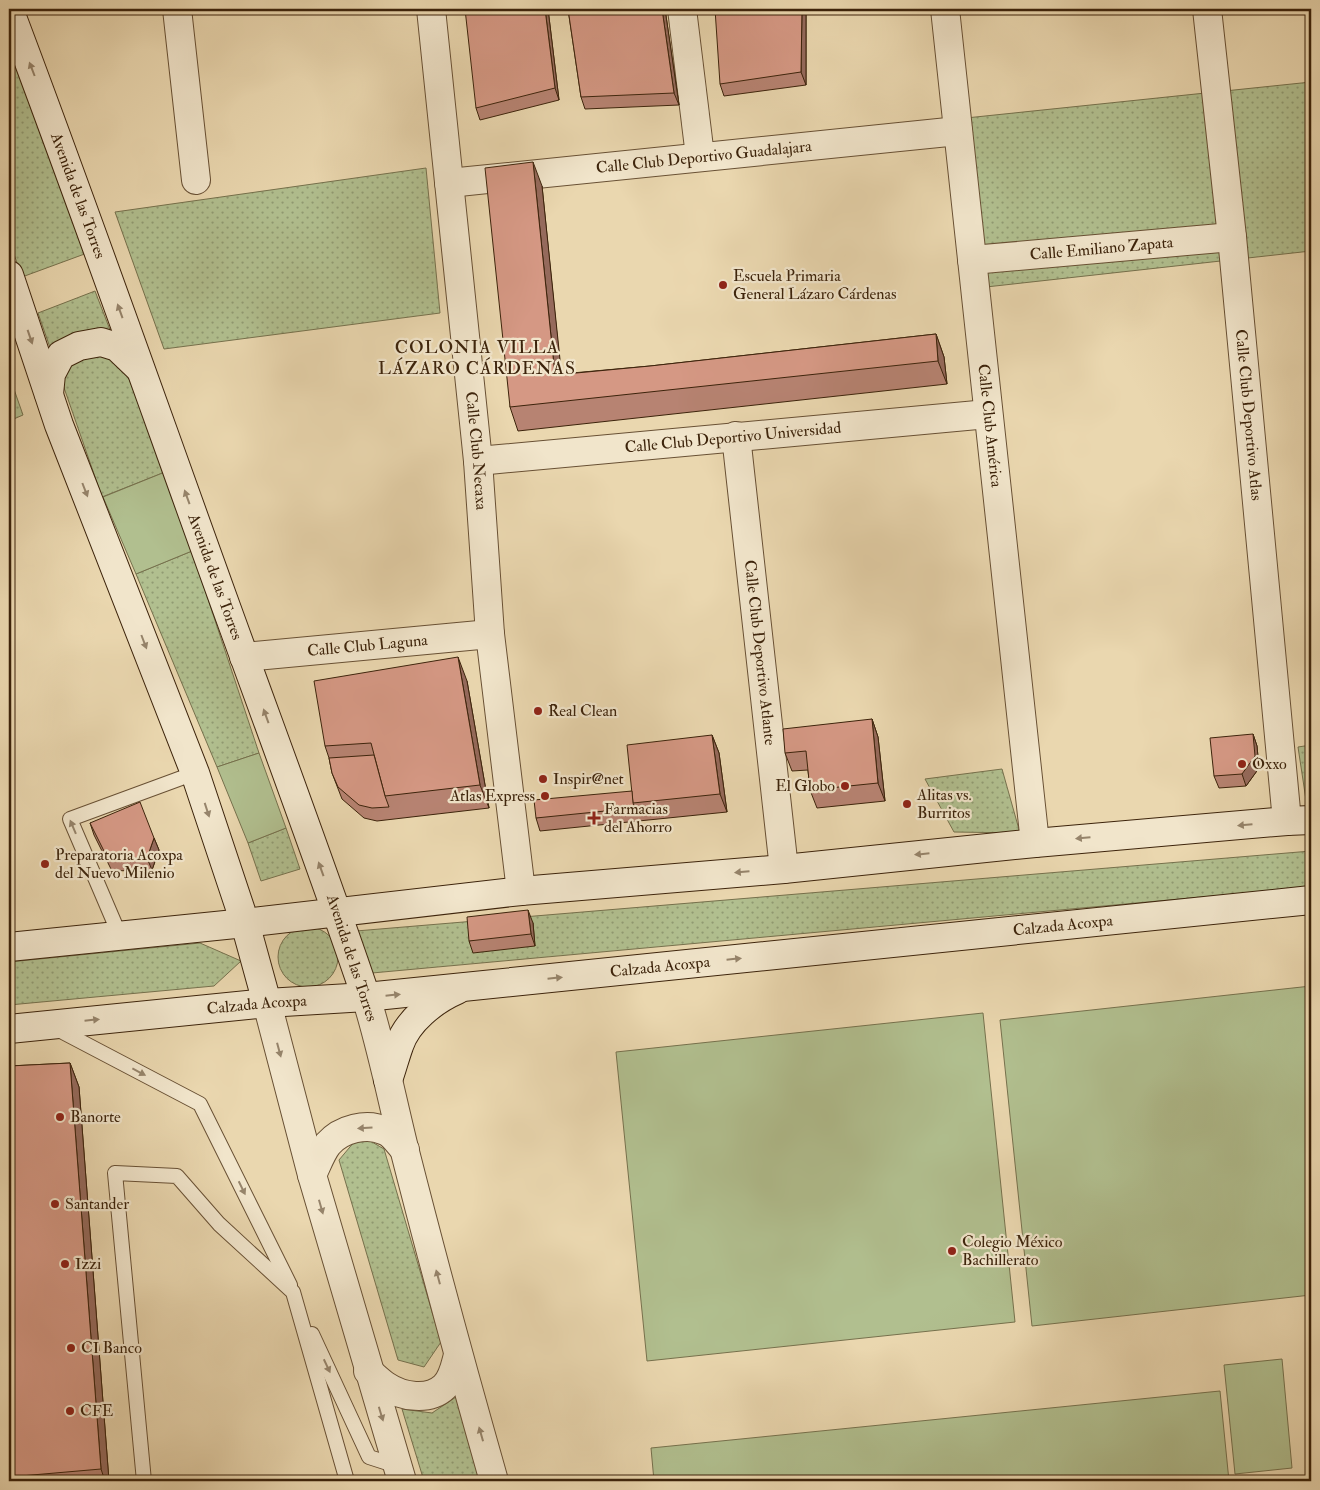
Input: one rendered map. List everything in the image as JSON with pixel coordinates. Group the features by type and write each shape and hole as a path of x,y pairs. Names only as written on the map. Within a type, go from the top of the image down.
{"street":[{"name":"Avenida de las Torres","path":"9,9 338,913 376,1031 458,1355 494,1481"},
{"path":"176,9 196,180"},
{"name":"Calle Club Necaxa","path":"431,9 478,461 490,634 521,891"},
{"path":"682,9 700,156"},
{"name":"Calle Club América","path":"945,9 1035,842"},
{"name":"Calle Club Deportivo Atlas","path":"1207,9 1299,821"},
{"name":"Calle Club Deportivo Guadalajara","path":"449,183 958,131"},
{"name":"Calle Emiliano Zapata","path":"972,260 1232,237"},
{"path":"9,275 63,434 195,773 245,923 312,1175 399,1474"},
{"path":"49,394 51,374 62,356 79,346 101,342 117,347 141,370"},
{"name":"Calle Club Deportivo Universidad","path":"478,461 988,414"},
{"name":"Calle Club Deportivo Atlante","path":"736,436 784,869"},
{"name":"Calle Club Laguna","path":"244,657 490,634"},
{"path":"9,947 338,913 521,891 784,869 1035,842 1299,821"},
{"name":"Calzada Acoxpa","path":"9,1029 267,1003 366,998 1311,900"},
{"path":"388,1080 399,1044 409,1028 433,1004 448,994 464,987"},
{"path":"312,1175 328,1144 338,1135 351,1130 374,1127 386,1131 405,1150"},
{"path":"368,1371 398,1393 411,1396 425,1395 437,1392 451,1379 458,1355"}],"lane":[{"path":"120,936 70,819 195,773"},
{"path":"50,1025 200,1104 293,1292 369,1457 399,1474"},
{"path":"144,1481 115,1173 177,1176 219,1224 293,1292 347,1481"}],"green space":[{"path":"9,30 90,252 22,277 9,240"},
{"path":"1311,82 1311,251 986,287 966,118"},
{"path":"426,168 440,313 164,349 115,212"},
{"path":"95,291 165,472 102,497 38,313"},
{"path":"9,375 23,415 9,421"},
{"path":"165,472 192,551 136,574 103,497"},
{"path":"192,551 259,753 217,767 136,574"},
{"path":"1311,745 1311,800 1306,800 1298,747"},
{"path":"259,753 286,828 248,843 217,767"},
{"path":"1002,769 1020,833 954,832 925,779"},
{"path":"286,828 300,869 261,881 248,843"},
{"path":"1311,851 1311,887 372,973 356,931"},
{"path":"308,927 325,932 333,940 338,957 333,974 325,982 308,987 291,982 283,974 278,957 283,940 291,932"},
{"path":"200,943 241,961 214,986 9,1005 9,962"},
{"path":"1311,986 1311,1295 1032,1326 1000,1020"},
{"path":"983,1013 1015,1322 647,1361 616,1052"},
{"path":"360,1135 384,1149 441,1342 424,1367 398,1360 339,1160"},
{"path":"1282,1359 1292,1468 1235,1474 1224,1365"},
{"path":"1220,1391 1229,1481 654,1481 651,1448"},
{"path":"459,1395 482,1481 424,1481 402,1409 432,1413"}],"building":[{"path":"465,9 545,9 555,88 476,108"},
{"path":"568,9 662,9 674,93 581,97"},
{"path":"715,9 802,9 801,72 720,84"},
{"path":"533,162 555,375 936,334 938,361 510,407 485,168"},
{"path":"458,657 480,785 385,796 371,743 325,746 314,681"},
{"path":"872,719 878,783 810,790 806,751 785,753 783,729"},
{"path":"1253,734 1255,756 1242,774 1214,776 1210,738"},
{"path":"712,735 720,794 633,803 627,745"},
{"path":"374,755 389,807 372,808 359,805 338,787 332,773 329,758"},
{"path":"632,791 635,808 536,818 534,800"},
{"path":"140,802 154,838 147,858 108,859 90,823"},
{"path":"528,910 531,934 469,941 467,917"},
{"path":"70,1063 101,1469 9,1477 9,1066"}],"place":[{"name":"Escuela Primaria General Lázaro Cárdenas","path":"723,285"},
{"name":"Real Clean","path":"538,711"},
{"name":"Oxxo","path":"1242,764"},
{"name":"Inspir@net","path":"543,779"},
{"name":"El Globo","path":"845,786"},
{"name":"Atlas Express","path":"545,796"},
{"name":"Alitas vs. Burritos","path":"907,804"},
{"name":"Farmacias del Ahorro","path":"594,818"},
{"name":"Preparatoria Acoxpa del Nuevo Milenio","path":"45,864"},
{"name":"Banorte","path":"60,1117"},
{"name":"Santander","path":"55,1204"},
{"name":"Colegio México Bachillerato","path":"952,1251"},
{"name":"Izzi","path":"65,1264"},
{"name":"CI Banco","path":"71,1348"},
{"name":"CFE","path":"70,1411"}],"district":[{"name":"COLONIA VILLA LÁZARO CÁRDENAS","path":"477,357"}]}
